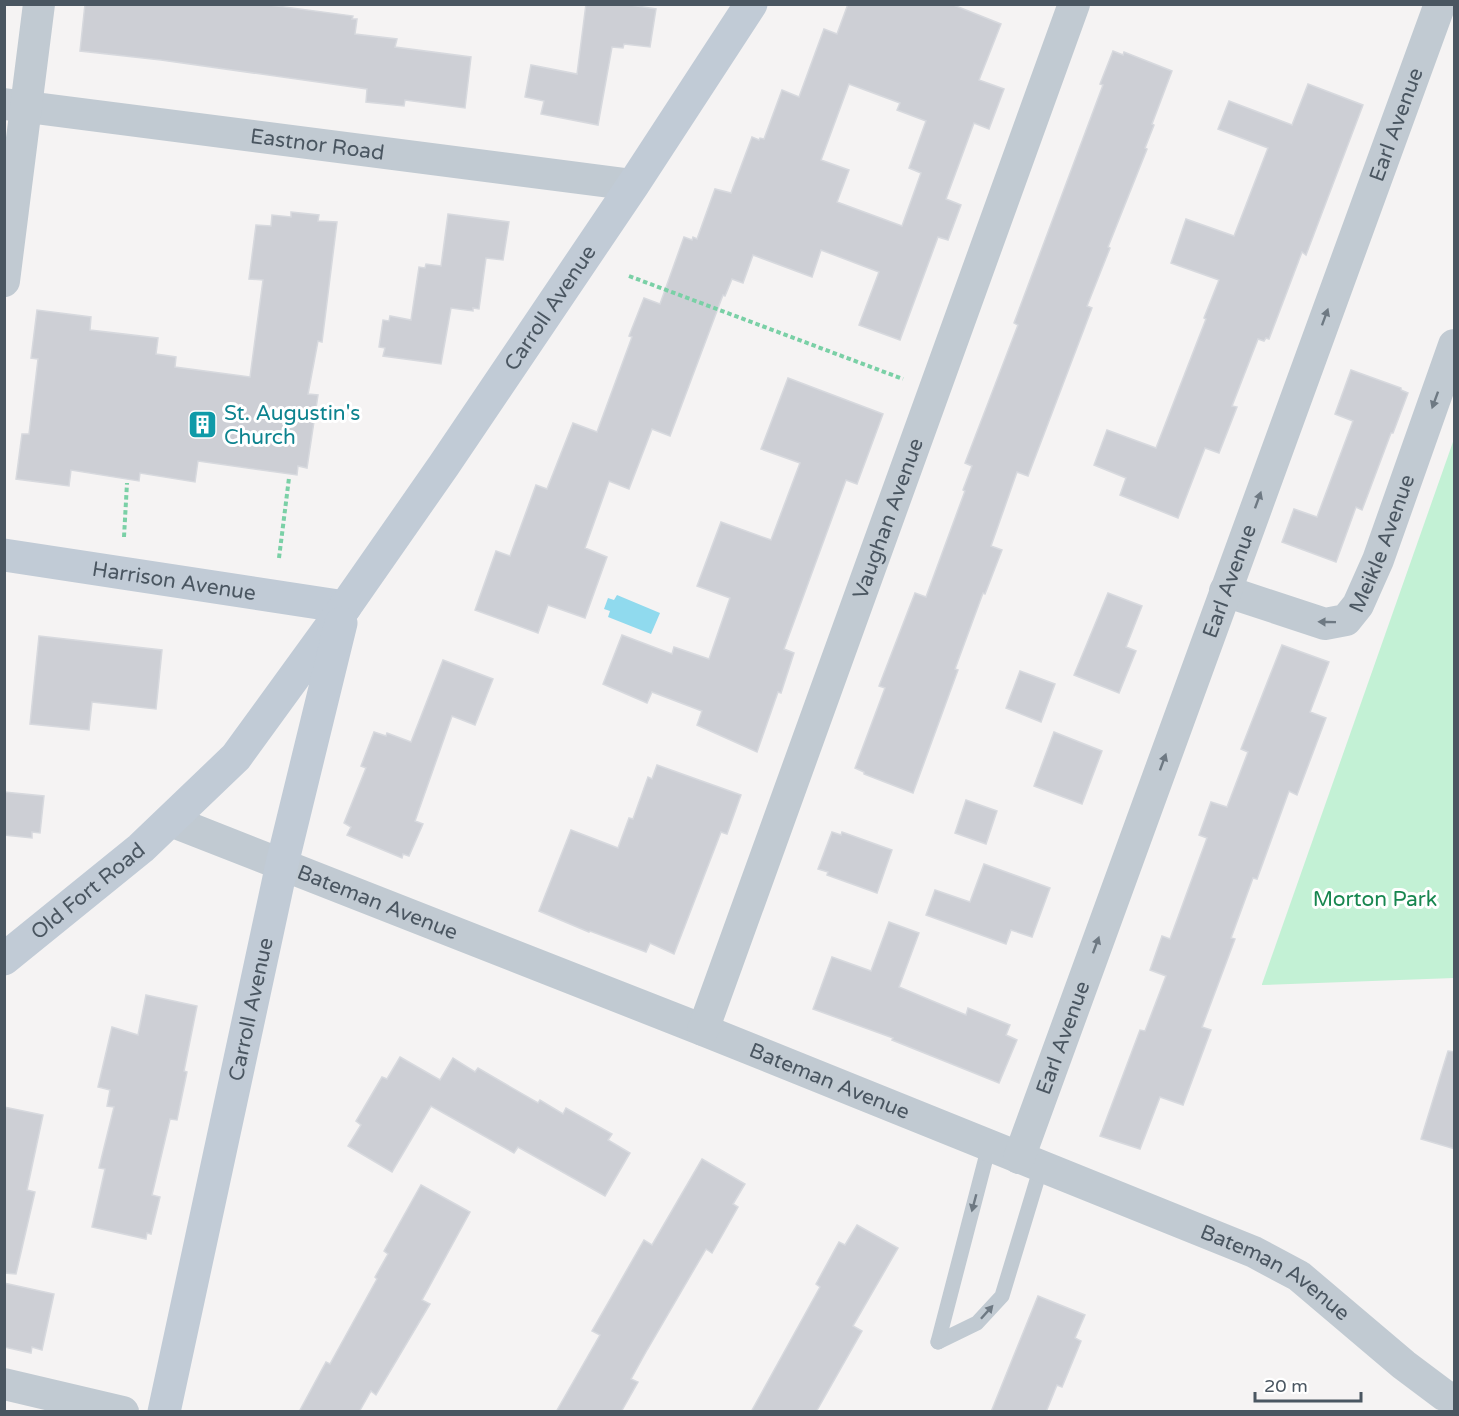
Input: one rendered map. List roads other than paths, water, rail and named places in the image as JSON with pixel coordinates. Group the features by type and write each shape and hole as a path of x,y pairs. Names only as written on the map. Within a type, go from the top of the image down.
{"street":[{"path":"4,281 15,105 39,4"},
{"name":"Carroll Avenue","path":"171,821 236,757 345,607 633,185 751,4"},
{"name":"Vaughan Avenue","path":"703,1030 1074,4"},
{"name":"Earl Avenue","path":"1030,1163 1225,591 1440,4"},
{"name":"Eastnor Road","path":"15,105 633,185"},
{"name":"Meikle Avenue","path":"1225,591 1325,624 1346,620 1358,605 1378,560 1455,345"},
{"name":"Harrison Avenue","path":"4,555 345,607"},
{"name":"Carroll Avenue","path":"164,1412 282,864 345,607"},
{"name":"Bateman Avenue","path":"171,821 703,1030 1254,1252 1299,1276 1404,1365 1444,1395 1455,1399"},
{"name":"Old Fort Road","path":"5,958 171,821"},
{"path":"4,1384 123,1412"}],"lane":[{"path":"989,1146 938,1342 977,1323 1002,1296 1030,1163"}],"water":[{"path":"617,595 660,613 651,634 608,617 610,611 604,609 608,598 614,600"}],"place":[{"name":"St. Augustin's Church","path":"203,425"}],"park label":[{"name":"Morton Park","path":"1375,899"}]}
